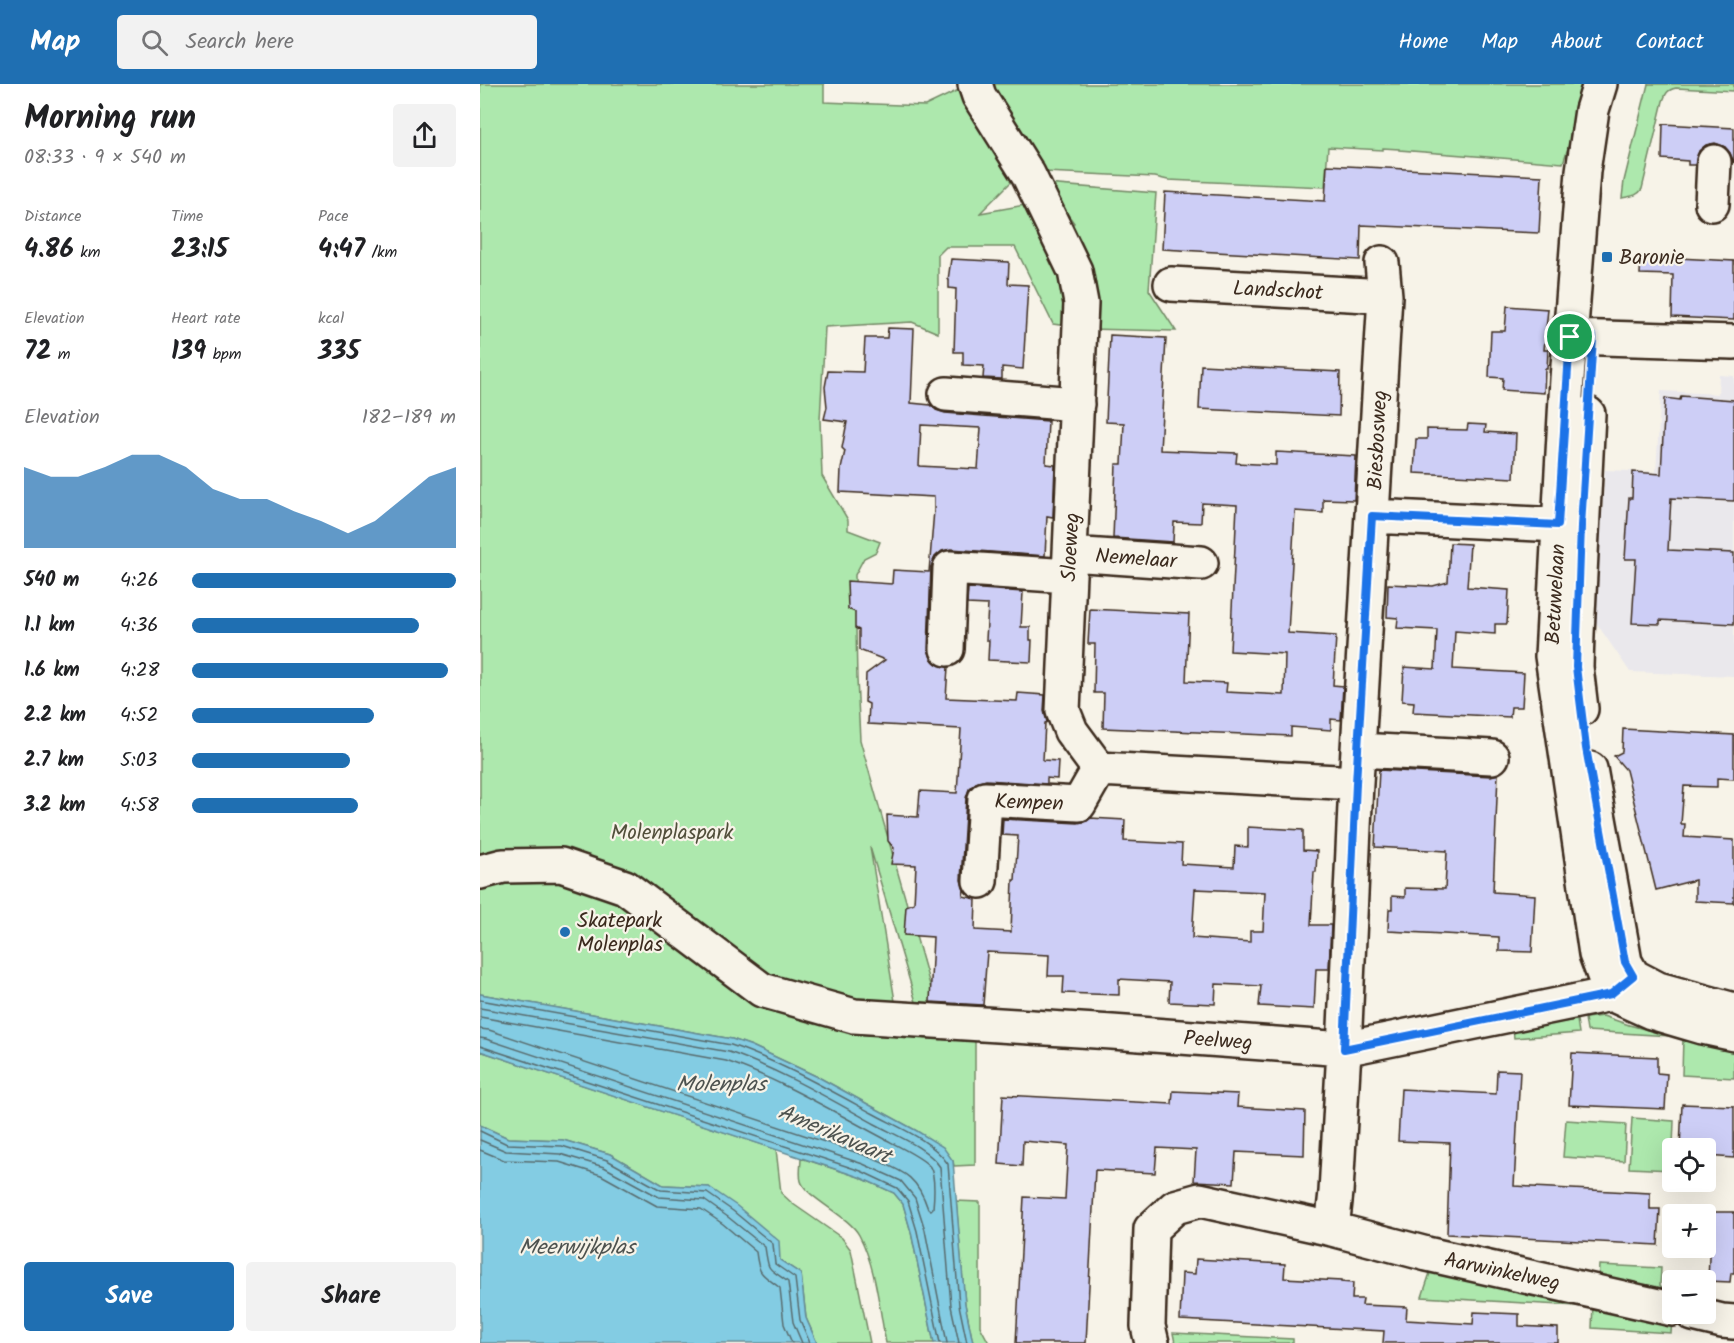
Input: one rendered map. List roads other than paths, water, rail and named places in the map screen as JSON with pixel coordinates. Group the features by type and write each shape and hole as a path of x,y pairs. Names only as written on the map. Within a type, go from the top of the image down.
{"street":[{"name":"Sloeweg","path":"975,84 1028,174 1076,271 1081,303 1063,711 1071,731 1098,769"},
{"name":"Betuwelaan","path":"1600,84 1592,110 1583,171 1581,337 1570,526 1552,656 1596,954 1622,985"},
{"name":"Betuwelaan","path":"1581,337 1604,169 1621,84"},
{"path":"1712,204 1714,162"},
{"name":"Biesbosweg","path":"1344,1049 1356,783 1385,297 1382,263"},
{"name":"Landschot","path":"1171,284 1385,297"},
{"path":"1581,337 1734,342"},
{"path":"946,393 1077,404"},
{"path":"1372,516 1570,526"},
{"name":"Nemelaar","path":"1070,565 1201,562"},
{"path":"947,650 950,568 1070,565"},
{"path":"1358,750 1492,757"},
{"path":"1098,769 1356,783"},
{"name":"Kempen","path":"980,881 985,799 1079,804 1098,769"},
{"name":"Peelweg","path":"480,872 503,866 561,865 625,887 762,990 854,1016 1344,1049 1622,985"},
{"path":"1622,985 1658,989 1734,1010"},
{"path":"1622,985 1651,1012 1734,1034"},
{"path":"1332,1229 1344,1049"},
{"name":"Aarwinkelweg","path":"1152,1343 1148,1326 1151,1229 1175,1206 1200,1200 1662,1307"},
{"path":"1716,1320 1734,1322"}],"water":[{"path":"480,994 732,1039 820,1078 943,1147 953,1161 965,1304 973,1343 934,1343 911,1232 903,1204 894,1193 859,1177 480,1051"},
{"name":"Meerwijkplas","path":"480,1125 508,1138 563,1140 610,1154 663,1185 709,1187 737,1206 779,1241 780,1260 801,1274 806,1318 817,1343 480,1343"}],"place":[{"name":"Baronie","path":"1607,257"},
{"name":"Skatepark Molenplas","path":"565,932"}],"park label":[{"name":"Molenplaspark","path":"672,832"}],"water label":[{"name":"Molenplas","path":"721,1083"},
{"name":"Amerikavaart","path":"835,1133"}]}
